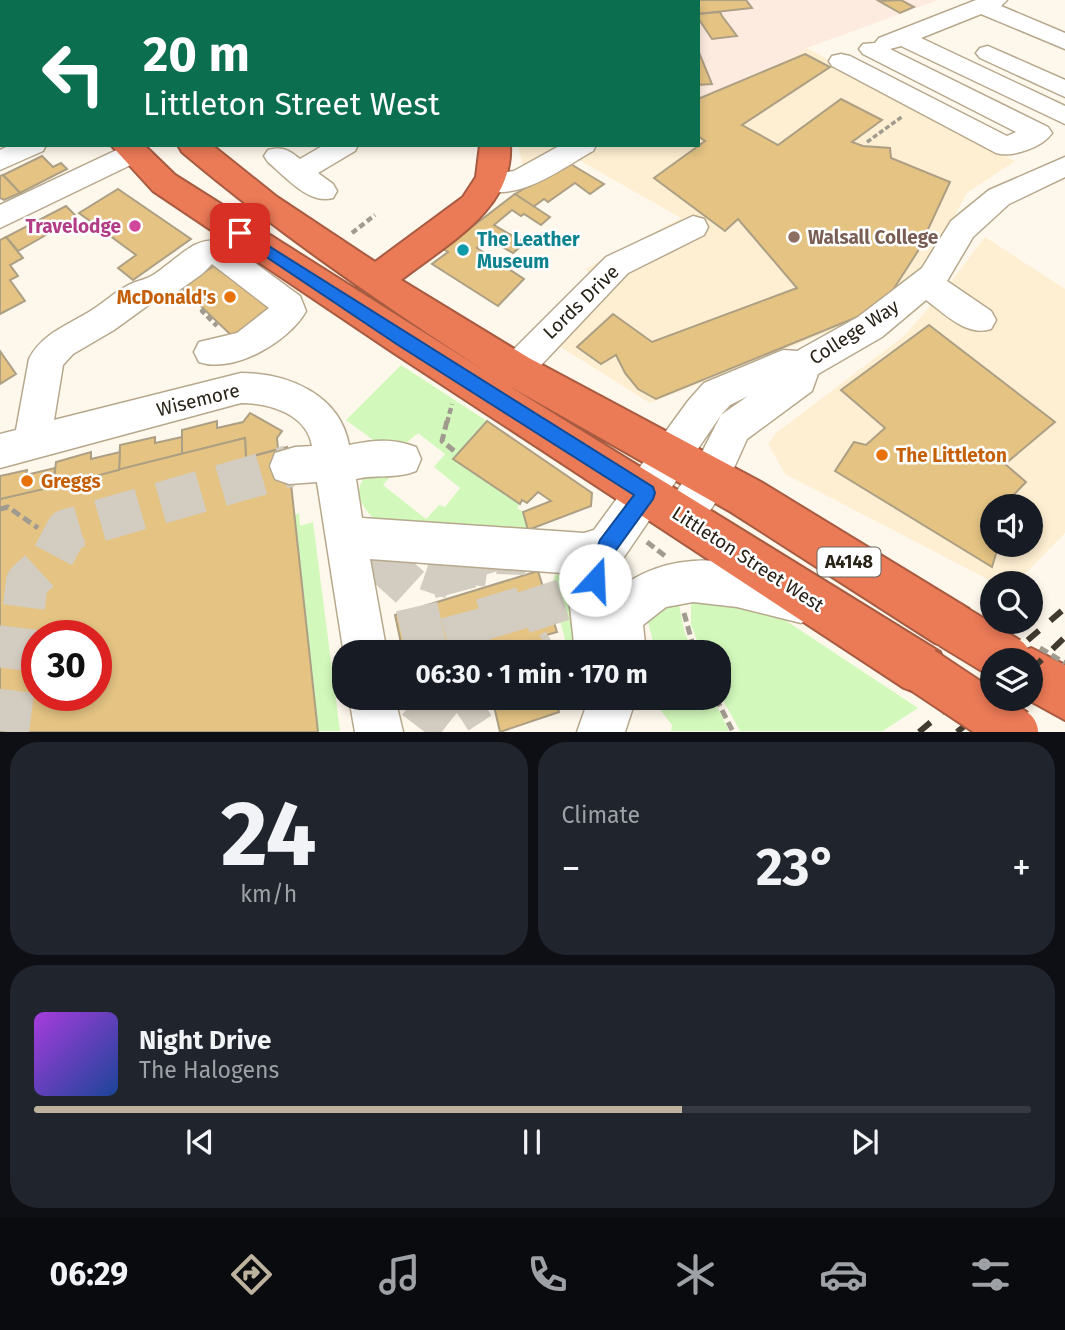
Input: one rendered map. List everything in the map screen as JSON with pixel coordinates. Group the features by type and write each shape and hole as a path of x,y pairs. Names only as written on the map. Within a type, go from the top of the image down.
{"highway":[{"name":"Littleton Street West","path":"142,147 164,183 470,382 639,520 824,607 1015,732"},
{"name":"A4148","path":"195,147 266,205 374,281 515,370 691,466 988,648"},
{"path":"318,284 374,281 474,205 490,183 495,165 495,147"},
{"path":"1043,680 1065,694"}],"street":[{"path":"1018,0 1065,21"},
{"path":"960,32 989,3 1065,42"},
{"path":"871,49 1040,133 1006,147 841,61 871,49 901,37 931,26 960,32 1065,66"},
{"path":"960,32 1065,89"},
{"path":"901,37 1065,116"},
{"path":"0,161 29,147"},
{"path":"0,218 142,147"},
{"path":"323,191 288,164 339,147"},
{"path":"490,183 512,182 529,177 580,147"},
{"name":"College Way","path":"596,640 591,597 639,520 691,466 734,427 799,380 801,366 870,327 933,277 962,229 999,197 1065,166"},
{"name":"Lords Drive","path":"515,370 617,265 693,227"},
{"path":"16,447 46,359 61,344 160,287 207,252 218,252 288,305 289,311 246,345 211,352"},
{"path":"925,283 979,320"},
{"name":"Wisemore","path":"16,447 250,388 286,395 314,413 328,430 362,640"},
{"path":"290,476 311,482 335,465 374,456 402,459"},
{"path":"358,538 584,554 639,520"},
{"path":"623,640 622,620 627,610 644,594 676,582 699,580 824,607"},
{"path":"374,710 379,732"}],"path":[{"path":"345,238 375,215"},
{"path":"458,454 442,441 453,400 470,382"},
{"path":"0,509 8,507 38,528"},
{"path":"639,520 666,556 676,582"},
{"path":"722,710 733,732"}],"shaded area":[{"path":"700,0 938,0 807,48 791,58 700,98"},
{"name":"Walsall College","path":"807,48 1015,161 967,193 932,257 884,310 650,403 535,331 595,277 585,269 681,218 577,159 600,147 700,147 700,98 791,58"},
{"path":"518,147 561,147 523,166"},
{"name":"Walsall College","path":"985,237 1065,289 1065,533 1043,555 1043,494 980,494 980,557 1041,557 1028,571 980,571 980,575 785,474 768,444 776,433 904,336"}],"green space":[{"path":"401,365 487,421 454,459 520,504 517,508 523,512 528,530 385,528 367,512 359,491 365,476 395,471 383,485 426,519 439,505 445,507 460,488 434,467 445,454 418,433 405,444 376,442 346,420"},
{"path":"299,513 300,526 313,522 332,669 332,710 337,710 340,731 318,731 294,515"},
{"path":"559,574 578,589 584,640 565,640 551,589 555,575"},
{"path":"677,594 688,640 653,640 645,611 672,606"},
{"path":"697,600 760,609 782,618 918,708 883,731 740,731 728,710 731,710 731,640 697,640 691,625 691,605"},
{"path":"660,710 719,710 729,731 671,731 672,725"}],"building":[{"path":"700,0 746,0 752,8 700,14"},
{"path":"901,0 914,7 900,13 879,1"},
{"path":"720,12 737,36 712,39 700,21 700,14"},
{"path":"805,54 830,67 742,125 778,145 841,99 882,120 852,142 863,146 890,148 891,158 950,182 918,251 882,307 656,399 638,389 625,373 616,355 601,364 577,347 613,314 652,342 797,288 738,219 725,231 654,178 705,141 700,137 700,98"},
{"path":"700,55 712,84 700,85"},
{"path":"42,156 53,167 61,163 67,169 20,193 3,175"},
{"path":"569,163 604,184 590,194 575,183 548,202 544,199 533,207 515,194"},
{"path":"3,175 20,193 4,200 0,198 0,176"},
{"name":"Travelodge","path":"118,189 191,239 133,280 118,268 136,255 79,213"},
{"name":"The Leather Museum","path":"515,194 550,217 541,225 512,210 494,225 525,243 513,253 488,239 477,248 524,279 498,306 432,264 448,252 443,249"},
{"path":"66,206 77,217 18,251 6,237"},
{"path":"6,237 23,258 10,265 18,276 10,280 25,301 0,314 0,240"},
{"name":"McDonald's","path":"225,259 280,307 235,339 181,287"},
{"path":"929,325 1055,422 1005,464 1026,482 1014,494 980,494 980,557 995,557 992,567 835,471 854,442 866,445 885,428 841,390"},
{"path":"0,351 16,374 0,384"},
{"path":"250,413 282,431 277,438 278,449 246,458 245,438 182,454 182,430 217,421 217,428 243,422"},
{"path":"487,421 592,493 591,506 528,530 523,512 551,501 538,492 527,503 522,500 520,504 453,459"},
{"path":"155,437 155,443 182,437 182,454 119,470 120,445"},
{"path":"245,438 246,458 287,447 318,732 0,732 0,499"},
{"path":"91,452 91,459 120,452 119,470 53,487 56,462"},
{"name":"Greggs","path":"55,468 53,487 0,499 0,476 27,470 26,475"},
{"path":"538,571 557,632 543,636 544,640 400,640 395,615"},
{"path":"495,710 558,710 559,712 500,732"}],"tunnel":[{"path":"8,732 27,582 51,560 67,530 289,466"},
{"path":"367,549 452,578 469,640"},
{"path":"497,553 526,554 554,640"},
{"path":"379,559 413,590 424,640"},
{"path":"454,561 488,566 510,640"},
{"path":"431,710 450,725"},
{"path":"457,713 462,710"}],"railway":[{"path":"1019,648 1065,608"},
{"path":"1043,658 1065,637"},
{"path":"919,732 980,681"},
{"path":"957,732 983,711"}],"place":[{"name":"Travelodge","path":"135,226"},
{"name":"Walsall College","path":"794,237"},
{"name":"The Leather Museum","path":"463,250"},
{"name":"McDonald's","path":"230,297"},
{"name":"The Littleton","path":"882,455"},
{"name":"Greggs","path":"27,481"}],"route":[{"path":"240,233 646,493 607,547 595,580"}]}
